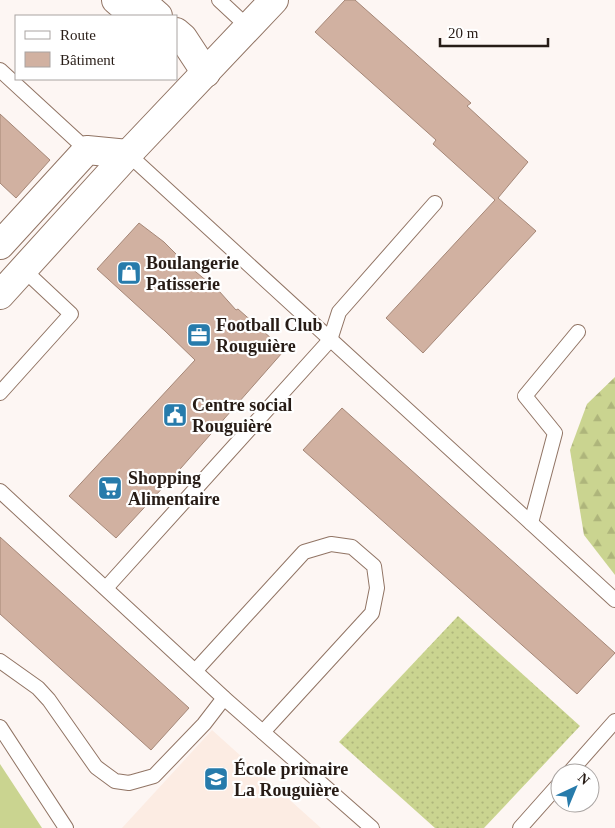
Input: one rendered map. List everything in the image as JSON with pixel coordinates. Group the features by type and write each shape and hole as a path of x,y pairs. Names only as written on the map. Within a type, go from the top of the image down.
{"street":[{"path":"116,0 124,7 140,0 157,15"},
{"path":"0,295 128,154 274,0"},
{"path":"178,34 183,38 206,73"},
{"path":"0,245 87,150 128,154"}],"lane":[{"path":"219,0 248,27"},
{"path":"0,70 87,150"},
{"path":"128,154 615,600"},
{"path":"106,588 330,340 339,312 435,203"},
{"path":"0,393 71,314 23,269"},
{"path":"531,523 555,433 525,396 578,332"},
{"path":"0,491 196,670 224,698 372,828"},
{"path":"196,670 304,552 331,544 352,547 374,566 377,588 372,613 263,732"},
{"path":"0,660 38,688 49,700 96,767 115,780 122,782 129,783 154,776 204,724 224,698"},
{"path":"578,763 615,721"},
{"path":"0,727 66,828"},
{"path":"520,828 550,794"}],"shaded area":[{"name":"École primaire La Rouguière","path":"212,730 321,828 122,828"}],"green space":[{"path":"615,377 615,575 584,535 570,450 587,404"},
{"path":"458,616 580,726 484,828 435,828 339,742"},
{"path":"0,764 42,828 0,828"}],"building":[{"path":"345,0 355,0 471,103 467,106 528,162 498,198 536,231 423,353 386,318 495,200 433,144 436,140 315,32"},
{"path":"0,114 50,160 16,198 0,183"},
{"path":"139,223 164,242 185,263 219,291 236,310 238,309 272,339 269,341 282,353 181,468 116,538 69,496 195,360 97,269"},
{"path":"342,408 615,653 577,694 303,450"},
{"path":"0,537 189,708 151,750 0,614"}],"place":[{"name":"Boulangerie Patisserie","path":"129,273"},
{"name":"Football Club Rouguière","path":"199,335"},
{"name":"Centre social Rouguière","path":"175,415"},
{"name":"Shopping Alimentaire","path":"110,488"},
{"name":"École primaire La Rouguière","path":"216,779"}]}
